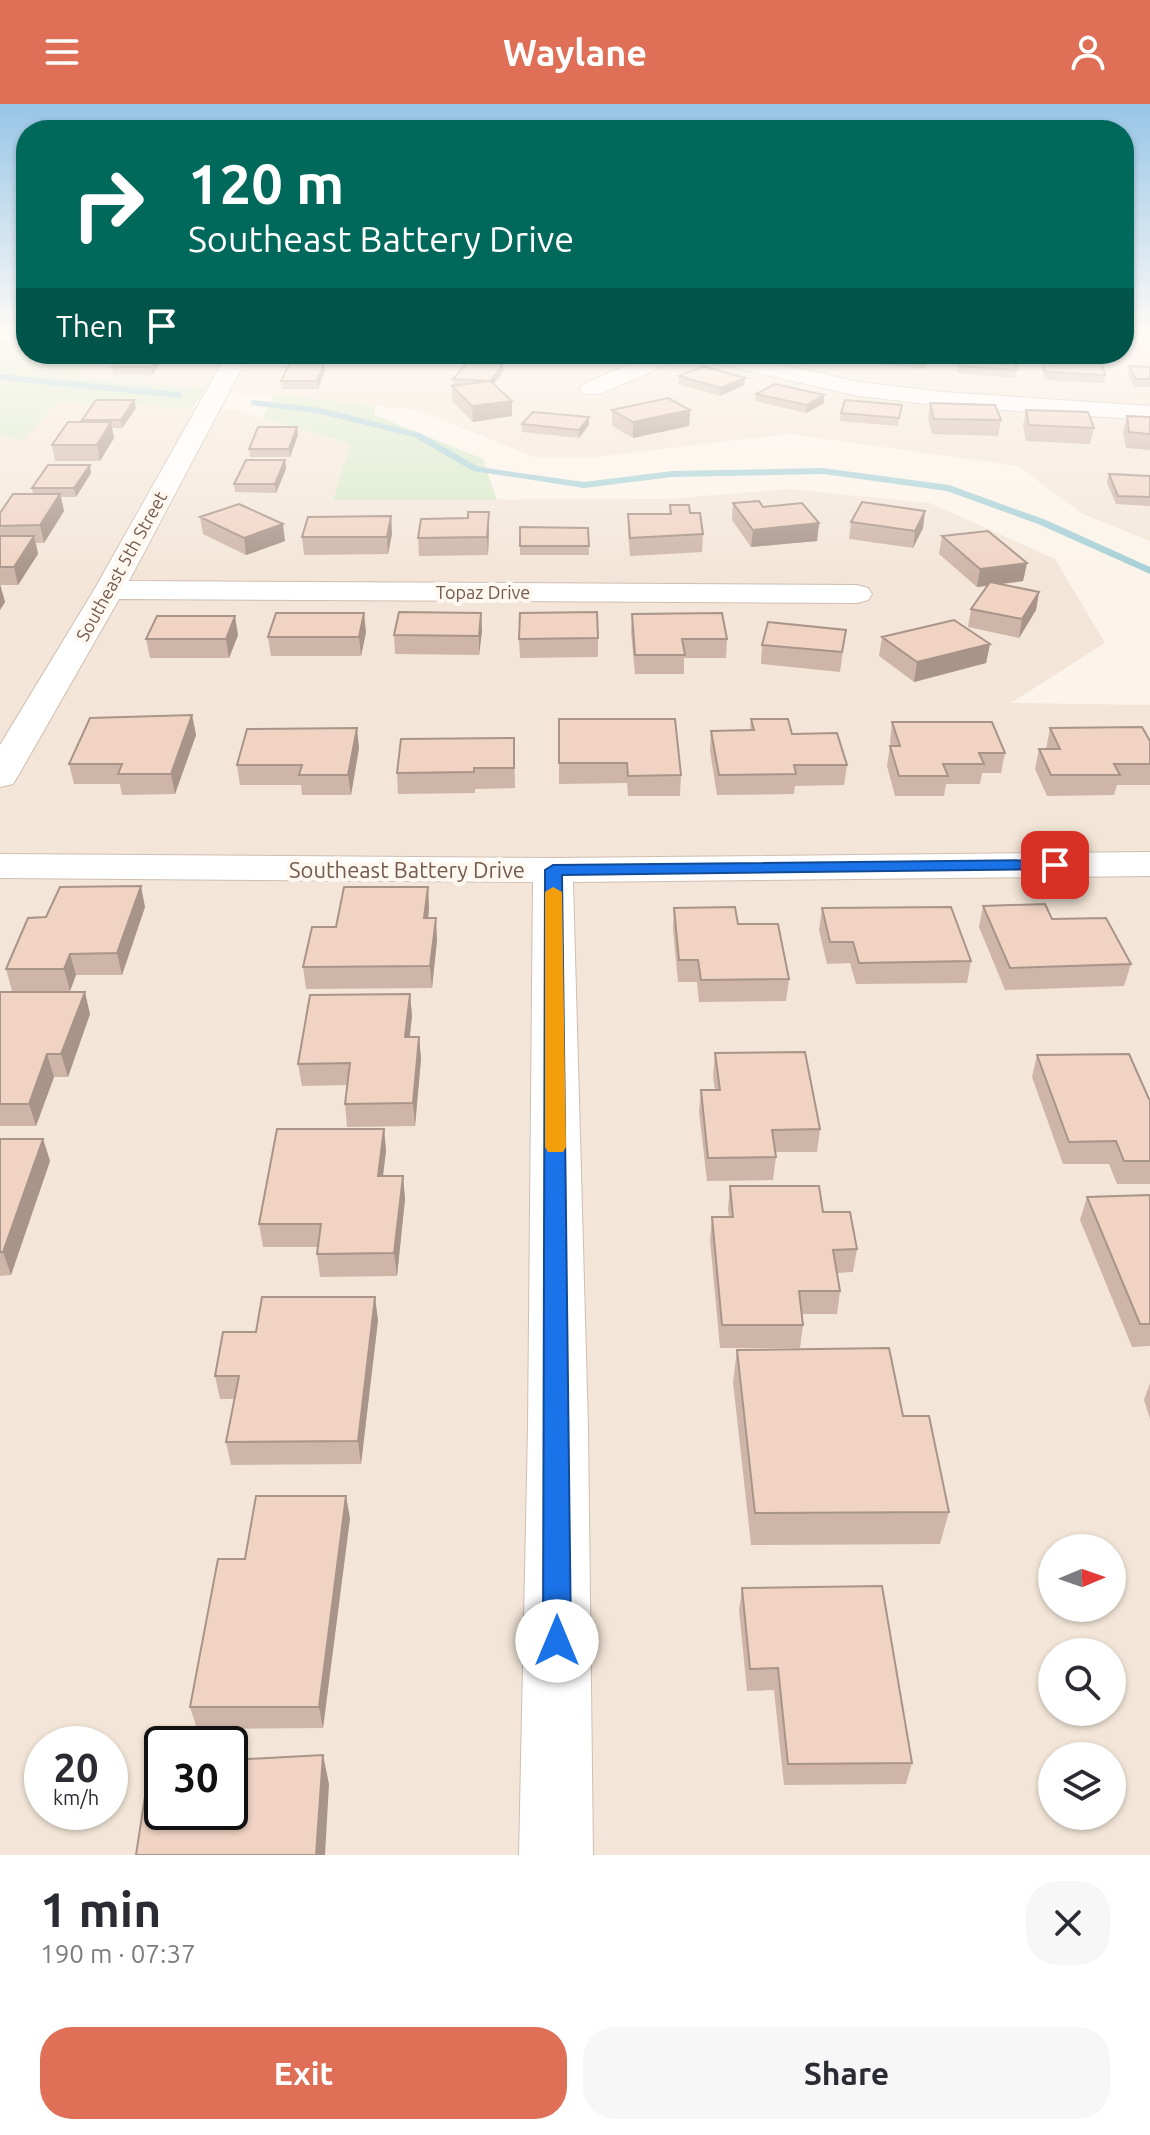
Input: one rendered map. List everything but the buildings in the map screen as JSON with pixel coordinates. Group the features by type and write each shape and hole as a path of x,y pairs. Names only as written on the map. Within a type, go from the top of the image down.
{"street":[{"name":"Southeast 5th Street","path":"0,776 109,590 205,414"},
{"name":"Topaz Drive","path":"109,590 857,594"},
{"name":"Southeast Battery Drive","path":"0,866 553,870 1150,864"},
{"path":"553,870 558,1412 556,1855"}],"shaded area":[{"path":"47,414 249,414 351,444 334,500 666,499 787,489 930,503 1055,559 1105,643 1011,703 1150,705 1150,1855 0,1855 0,433 22,441"},
{"path":"426,414 1150,414 1150,541 1081,513 1018,466 789,434 587,458 537,458"}],"green space":[{"path":"0,414 47,414 22,441 0,433"},
{"path":"265,414 375,414 483,459 497,500 333,500 351,444 263,418"}],"waterway":[{"path":"332,414 417,435 476,469 584,485 672,474 823,471 949,488 1042,522 1150,571"}],"slow traffic":[{"path":"553,892 556,1147"}],"route":[{"path":"557,1641 553,870 1055,865"}]}
